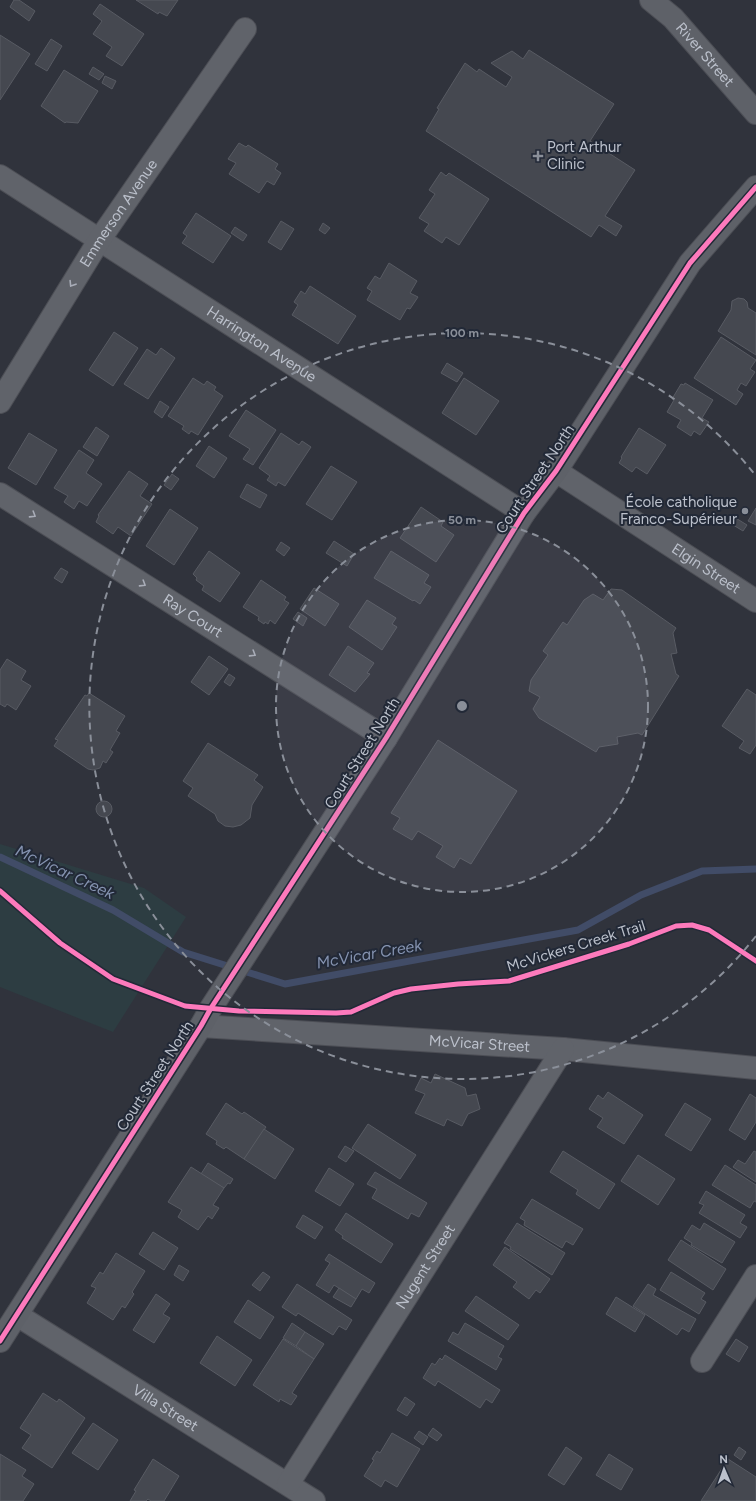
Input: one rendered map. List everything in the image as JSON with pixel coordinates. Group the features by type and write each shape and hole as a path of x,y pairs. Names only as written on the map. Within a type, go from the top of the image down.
{"street":[{"name":"River Street","path":"651,0 673,18 756,113"},
{"name":"Emmerson Avenue","path":"0,402 100,239 245,29"},
{"name":"Harrington Avenue","path":"0,176 524,513"},
{"name":"Court Street North","path":"0,1341 386,738 524,513 556,471 690,263 756,187"},
{"name":"Elgin Street","path":"556,471 756,601"},
{"name":"Ray Court","path":"0,494 386,738"},
{"name":"McVicar Street","path":"202,1026 563,1049 756,1068"},
{"name":"Nugent Street","path":"288,1484 563,1049"},
{"path":"702,1361 756,1276"},
{"name":"Villa Street","path":"17,1315 314,1501"}],"shaded area":[{"path":"0,844 144,888 186,917 113,1032 0,987"}],"building":[{"path":"14,0 19,0 35,11 29,21 10,7"},
{"path":"136,0 178,0 167,16 159,12 158,14"},
{"path":"100,4 144,34 122,66 106,56 112,47 93,34 102,21 93,14"},
{"path":"0,35 30,54 0,100"},
{"path":"51,39 62,46 47,71 35,64"},
{"name":"Port Arthur Clinic","path":"529,50 614,104 590,141 635,170 605,216 622,226 616,236 599,225 591,237 426,131 439,109 437,108 465,63 477,72 479,69 506,87 512,77 491,63 512,51 523,59"},
{"path":"93,67 104,74 99,80 89,74"},
{"path":"64,70 98,91 78,123 65,123 41,106"},
{"path":"105,76 116,81 112,89 102,83"},
{"path":"239,143 246,147 248,145 278,164 275,169 281,173 274,185 267,181 259,193 229,174 236,163 228,159"},
{"path":"441,172 446,176 449,173 489,199 459,245 446,237 442,243 424,231 429,224 419,218 435,194 429,190"},
{"path":"196,213 231,236 213,263 182,243 187,236 183,233"},
{"path":"281,221 294,229 281,250 268,242"},
{"path":"323,223 330,228 325,234 319,230"},
{"path":"235,227 247,235 243,241 231,233"},
{"path":"389,263 417,281 410,293 418,297 410,309 407,308 400,320 367,300 372,291 367,288 375,276 380,279"},
{"path":"310,286 356,316 338,344 292,315 298,305 294,302 301,291 305,294"},
{"path":"738,298 744,299 747,302 748,308 756,313 756,355 718,331 731,310 732,301"},
{"path":"114,332 138,348 113,386 89,370"},
{"path":"721,337 756,360 750,369 755,372 746,386 741,383 737,390 743,394 736,405 694,378"},
{"path":"161,348 175,358 148,399 124,384 147,349 156,355"},
{"path":"447,363 463,373 457,382 441,373"},
{"path":"193,378 204,385 207,381 216,387 214,390 223,396 198,435 191,431 189,434 182,429 184,426 168,416"},
{"path":"464,378 499,401 476,435 442,413"},
{"path":"685,383 713,400 702,418 709,422 700,435 694,431 691,436 677,427 681,420 667,412 674,400 672,399 681,384 684,385"},
{"path":"160,401 169,407 162,418 154,412"},
{"path":"246,410 276,430 253,465 243,459 250,449 229,436"},
{"path":"96,427 109,436 97,456 83,447"},
{"path":"639,428 666,445 647,474 636,467 632,472 619,463 622,458 621,457"},
{"path":"29,433 57,450 36,485 8,468"},
{"path":"281,433 299,445 302,441 311,447 285,486 278,482 276,486 267,480 270,476 259,468"},
{"path":"209,446 227,458 214,478 196,466"},
{"path":"79,450 94,460 86,473 102,484 87,506 79,501 74,509 64,502 68,496 54,488"},
{"path":"331,466 357,482 332,520 306,504"},
{"path":"129,471 148,484 140,496 152,504 131,536 118,527 113,534 96,522 99,516 98,515"},
{"path":"172,474 179,479 171,490 164,485"},
{"path":"247,484 267,495 260,508 240,497"},
{"path":"421,507 443,522 441,526 454,535 436,562 400,538"},
{"path":"756,508 756,525 748,521"},
{"path":"170,509 198,528 174,565 146,546"},
{"path":"734,517 747,525 743,531 730,523"},
{"path":"334,541 354,554 347,566 326,553"},
{"path":"281,542 290,548 284,556 276,550"},
{"path":"209,551 240,573 220,602 202,590 204,586 196,580 197,578 193,574"},
{"path":"391,551 429,575 424,583 431,587 420,604 374,578"},
{"path":"61,568 68,572 62,583 54,578"},
{"path":"261,580 286,597 284,600 289,603 275,624 270,620 268,624 265,622 264,624 258,620 259,617 243,607"},
{"path":"314,588 339,604 325,626 300,609"},
{"path":"611,589 622,590 676,628 673,633 677,653 671,654 676,674 679,676 642,735 638,733 617,737 618,744 599,747 596,752 539,718 533,709 540,697 529,691 531,680 548,655 543,651 563,622 567,625 584,600 593,594 603,600"},
{"path":"367,600 396,618 392,624 397,627 382,650 349,627"},
{"path":"298,612 307,618 303,626 293,619"},
{"path":"348,646 374,663 367,673 370,674 355,692 329,675"},
{"path":"209,656 228,669 209,695 191,682"},
{"path":"7,659 26,671 21,680 31,686 16,710 7,704 5,707 0,704 0,670"},
{"path":"229,674 235,678 230,686 224,682"},
{"path":"747,689 756,695 756,745 750,754 739,748 744,741 722,726"},
{"path":"89,693 125,716 116,731 120,733 110,750 113,752 106,763 103,761 100,768 93,770 88,769 54,746 58,740 55,739 85,695 87,696"},
{"path":"438,740 517,791 471,864 460,858 454,868 436,857 443,846 418,831 412,840 393,829 400,818 391,813"},
{"path":"208,743 258,775 254,780 263,787 252,805 250,818 241,825 233,827 225,826 218,821 215,814 188,796 193,788 183,781"},
{"path":"104,801 110,803 112,809 110,815 104,817 98,815 96,809 98,803"},
{"path":"435,1074 465,1088 467,1096 476,1094 480,1109 468,1114 462,1126 447,1119 444,1126 415,1113 425,1094 415,1090 421,1078 431,1083"},
{"path":"608,1092 643,1115 624,1144 597,1127 603,1118 589,1109 598,1095 603,1099"},
{"path":"750,1094 756,1098 756,1122 745,1140 729,1130"},
{"path":"226,1103 242,1114 244,1112 266,1127 244,1159 226,1147 224,1149 216,1144 217,1141 206,1134"},
{"path":"685,1103 711,1119 691,1151 665,1135"},
{"path":"368,1124 416,1155 400,1179 352,1148"},
{"path":"264,1129 294,1149 275,1179 244,1159"},
{"path":"345,1146 354,1151 346,1162 338,1157"},
{"path":"563,1151 615,1184 599,1209 576,1194 578,1190 550,1172"},
{"path":"754,1151 756,1152 756,1182 733,1167 738,1160 745,1164"},
{"path":"638,1155 675,1179 658,1205 621,1181"},
{"path":"208,1163 233,1179 230,1184 228,1183 224,1188 201,1174"},
{"path":"725,1165 756,1185 756,1202 754,1201 750,1208 712,1185"},
{"path":"191,1167 224,1188 213,1205 219,1208 212,1219 208,1216 198,1230 178,1217 182,1210 168,1202"},
{"path":"329,1168 354,1184 340,1206 315,1191"},
{"path":"375,1172 427,1203 419,1217 411,1213 408,1219 372,1198 377,1189 367,1184"},
{"path":"706,1191 745,1215 740,1223 747,1227 740,1238 699,1213 704,1205 699,1203"},
{"path":"532,1199 583,1229 573,1245 566,1241 562,1248 524,1225 525,1221 520,1218"},
{"path":"346,1213 393,1244 381,1263 342,1238 343,1236 335,1230"},
{"path":"303,1215 323,1227 315,1239 296,1227"},
{"path":"517,1223 565,1253 552,1275 510,1249 511,1247 504,1243"},
{"path":"704,1223 735,1242 722,1263 691,1245 692,1243 684,1238 692,1225 700,1230"},
{"path":"153,1232 178,1248 164,1270 139,1254"},
{"path":"681,1240 726,1269 713,1290 668,1260"},
{"path":"505,1247 550,1279 540,1293 536,1290 529,1299 513,1287 517,1282 493,1265"},
{"path":"116,1253 145,1271 132,1292 134,1294 125,1308 122,1306 113,1320 87,1303 96,1288 91,1286 100,1272 103,1274"},
{"path":"329,1254 375,1283 369,1293 362,1289 356,1299 334,1285 329,1293 316,1285 330,1263 325,1260"},
{"path":"179,1265 189,1271 183,1281 174,1275"},
{"path":"263,1272 270,1277 260,1291 252,1285"},
{"path":"671,1272 705,1293 701,1299 706,1302 699,1314 660,1290"},
{"path":"297,1284 352,1320 346,1330 339,1326 333,1335 298,1313 296,1316 282,1307"},
{"path":"648,1284 656,1289 653,1295 696,1319 689,1332 682,1328 677,1335 633,1306"},
{"path":"339,1288 356,1299 351,1307 333,1297"},
{"path":"156,1294 170,1304 163,1314 170,1318 154,1343 133,1330"},
{"path":"476,1296 519,1325 508,1340 465,1311"},
{"path":"616,1297 645,1315 635,1332 606,1314"},
{"path":"248,1300 274,1317 260,1339 234,1322"},
{"path":"292,1323 305,1332 296,1346 283,1338"},
{"path":"465,1323 504,1346 498,1357 502,1359 496,1370 448,1341 453,1332 458,1335"},
{"path":"305,1332 324,1344 314,1359 296,1346"},
{"path":"217,1336 252,1360 235,1386 200,1363"},
{"path":"283,1339 314,1359 292,1393 297,1396 291,1405 280,1399 279,1402 253,1385"},
{"path":"736,1339 748,1347 739,1362 726,1354"},
{"path":"445,1355 500,1390 492,1403 486,1399 480,1408 438,1381 435,1386 423,1378 432,1363 435,1365 440,1358 442,1360"},
{"path":"43,1393 57,1402 59,1399 85,1418 52,1468 22,1448 31,1435 20,1428"},
{"path":"405,1397 415,1404 407,1416 397,1410"},
{"path":"93,1423 118,1440 98,1470 72,1453"},
{"path":"433,1428 442,1435 437,1441 428,1435"},
{"path":"419,1431 428,1437 423,1445 414,1438"},
{"path":"392,1433 420,1449 397,1487 385,1480 381,1487 364,1476 374,1460 372,1459 377,1451 380,1453"},
{"path":"566,1447 582,1458 564,1485 548,1475"},
{"path":"739,1447 746,1452 741,1460 734,1455"},
{"path":"0,1454 26,1470 22,1476 34,1484 23,1501 0,1501"},
{"path":"609,1454 633,1469 621,1490 596,1475"},
{"path":"153,1459 179,1476 164,1501 151,1501 148,1499 146,1501 130,1501 136,1491 134,1490"},
{"path":"728,1459 756,1477 756,1501 701,1501"}],"waterway":[{"name":"McVicar Creek","path":"0,857 113,910 183,952 285,984 578,930 641,895 702,871 756,869"}],"cycle path":[{"path":"0,1341 211,1008 386,738 524,513 556,471 690,263 756,187"},
{"name":"McVickers Creek Trail","path":"0,891 60,943 113,979 185,1006 239,1011 351,1012 394,993 411,989 509,981 629,944 676,926 692,925 709,930 756,961"}],"place":[{"name":"Port Arthur Clinic","path":"538,156"},
{"name":"École catholique Franco-Supérieur","path":"745,511"}]}
